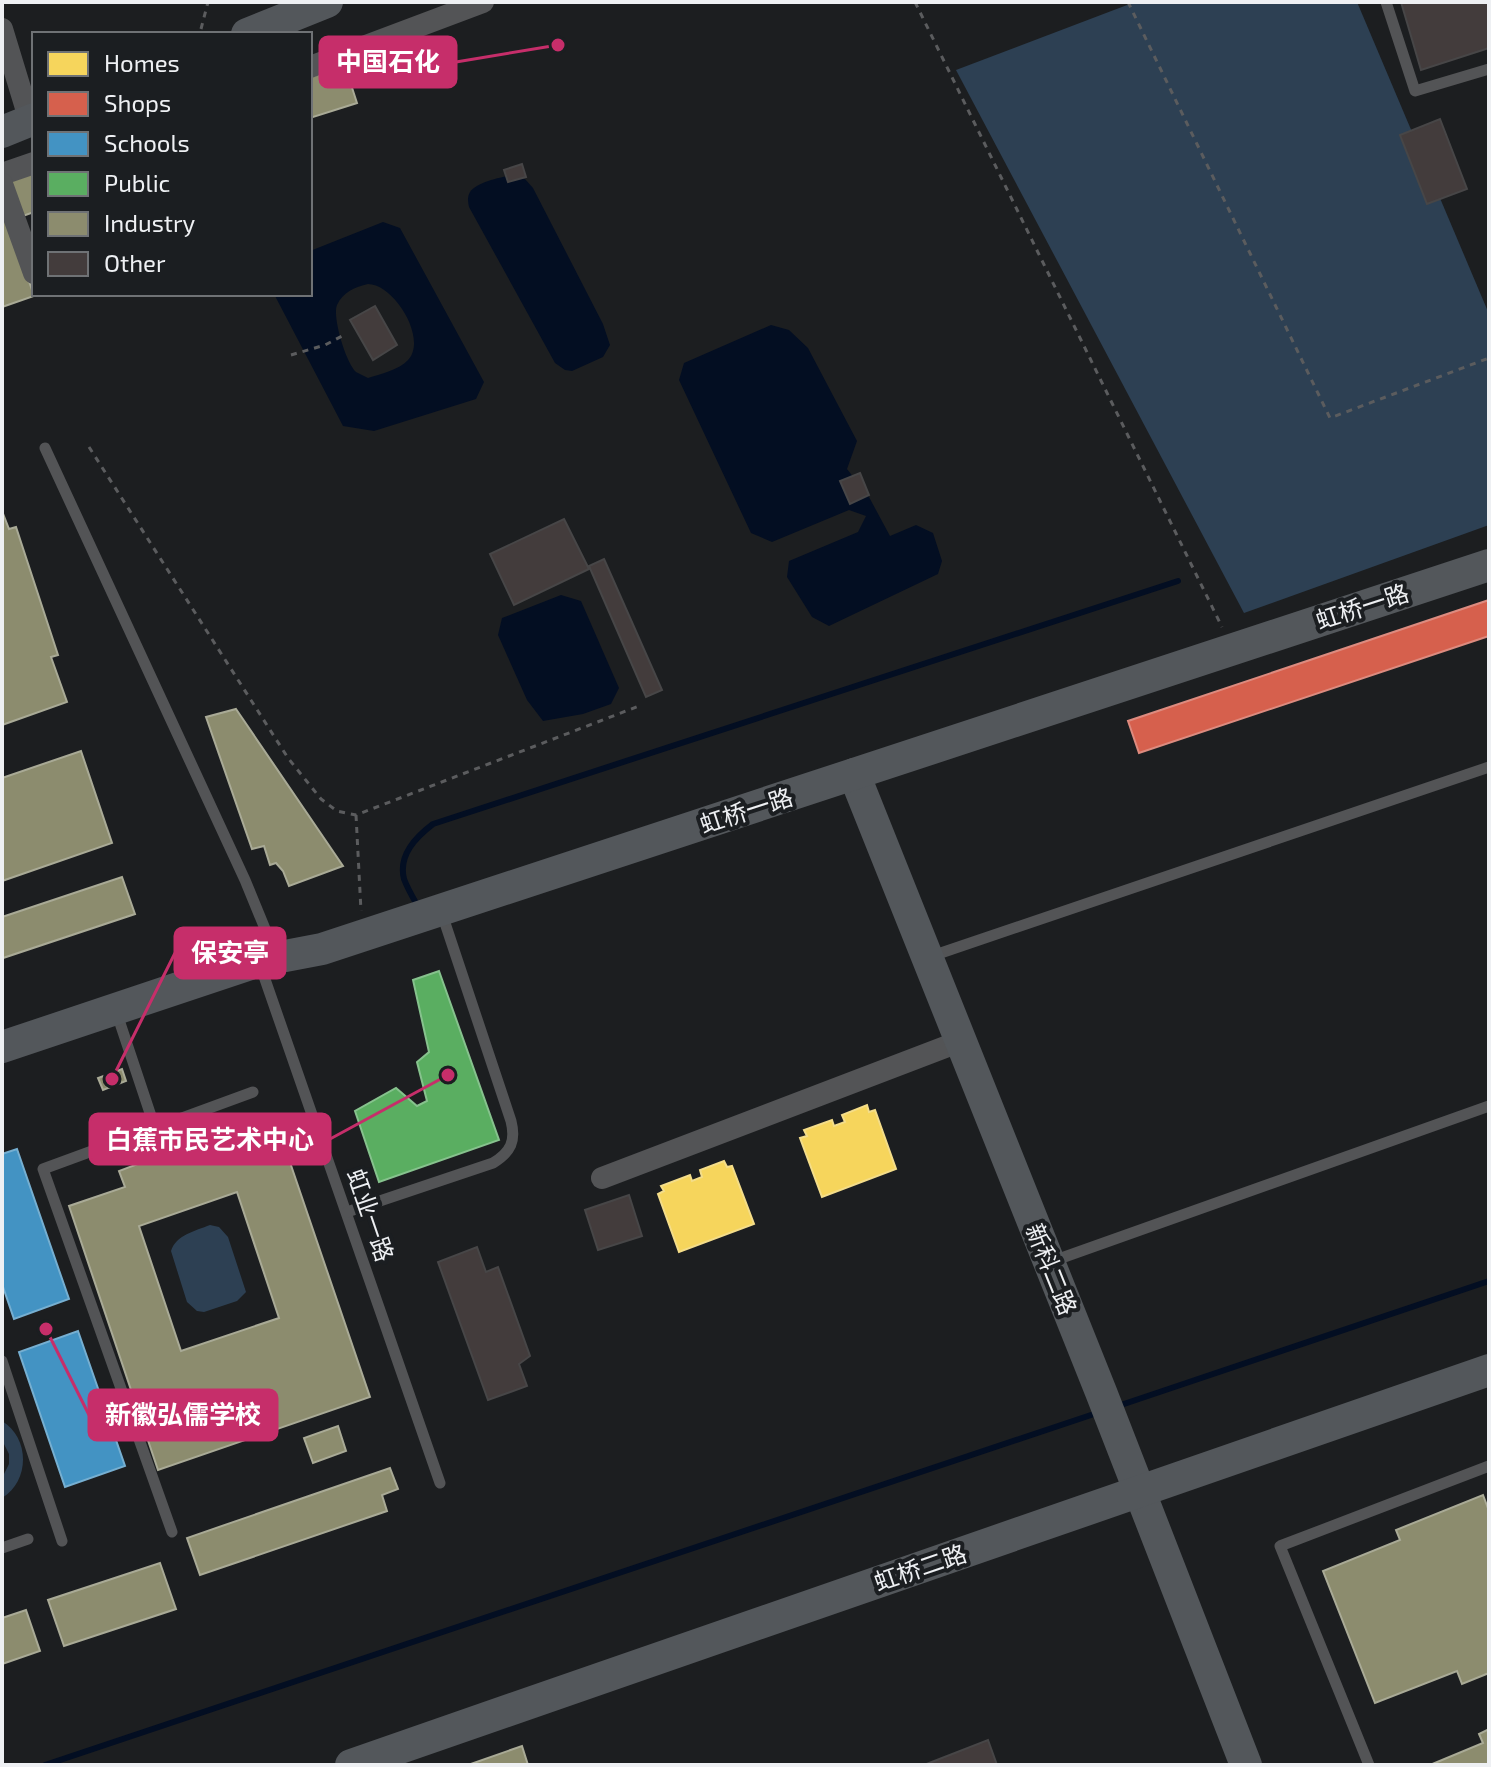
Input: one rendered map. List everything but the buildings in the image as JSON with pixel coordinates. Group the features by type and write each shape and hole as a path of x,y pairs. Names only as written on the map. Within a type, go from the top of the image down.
{"street":[{"path":"252,32 327,2"},
{"path":"312,66 483,2"},
{"path":"2,29 22,124"},
{"path":"2,174 32,164"},
{"path":"2,184 32,267"},
{"name":"虹桥一路","path":"2,1047 268,959 322,949 1489,565"},
{"name":"新科二路","path":"854,774 1050,1262 1246,1765"},
{"path":"602,1178 961,1041"},
{"name":"虹桥二路","path":"351,1765 1489,1370"}],"lane":[{"path":"1386,2 1415,91 1489,69"},
{"name":"虹业一路","path":"45,448 245,880 347,1212 440,1483"},
{"path":"928,957 1489,767"},
{"path":"347,1212 493,1163 504,1157 513,1141 511,1121 441,909"},
{"path":"115,1009 155,1128"},
{"path":"172,1532 43,1169 253,1092"},
{"path":"1050,1262 1489,1106"},
{"path":"2,1361 7,1394 62,1541"},
{"path":"1369,1765 1280,1546 1489,1466"},
{"path":"2,1548 28,1539"}],"path":[{"path":"201,29 208,2"},
{"path":"915,2 1233,648"},
{"path":"1128,2 1330,418 1489,358"},
{"path":"291,355 325,345 346,334"},
{"path":"89,447 288,758 321,799 337,811 356,815 639,706"},
{"path":"356,815 361,916 367,933"}],"shaded area":[{"path":"1135,2 1357,2 1489,314 1489,525 1244,613 956,70"},
{"path":"510,176 525,179 533,188 603,324 610,345 603,357 572,371 555,363 469,207 468,196 473,189 488,181"},
{"path":"383,222 400,228 484,382 476,399 374,431 343,426 275,296 312,296 312,250","holes":["368,284 388,293 411,327 413,351 400,366 368,378 356,372 344,350 338,329 337,305 350,291"]},
{"path":"771,325 789,330 808,348 857,441 847,469 869,497 890,536 916,525 933,533 942,561 938,574 829,626 812,617 787,577 789,561 858,532 866,516 849,510 772,542 751,533 679,380 684,363"},
{"path":"561,595 581,601 619,688 611,704 583,714 543,721 527,700 498,635 502,618"},
{"path":"210,1225 219,1227 228,1237 246,1292 237,1301 204,1312 197,1311 187,1302 171,1251 182,1237"},
{"path":"2,1421 18,1438 23,1460 18,1481 2,1498 2,1478 9,1464 9,1454 2,1440"}],"waterway":[{"path":"416,903 404,879 404,862 415,841 433,824 1178,581"},
{"path":"1118,1406 1489,1281"},
{"path":"45,1765 1100,1412"}],"place":[{"name":"中国石化","path":"558,45"},
{"name":"白蕉市民艺术中心","path":"448,1075"},
{"name":"保安亭","path":"112,1079"},
{"name":"新徽弘儒学校","path":"46,1329"}]}
